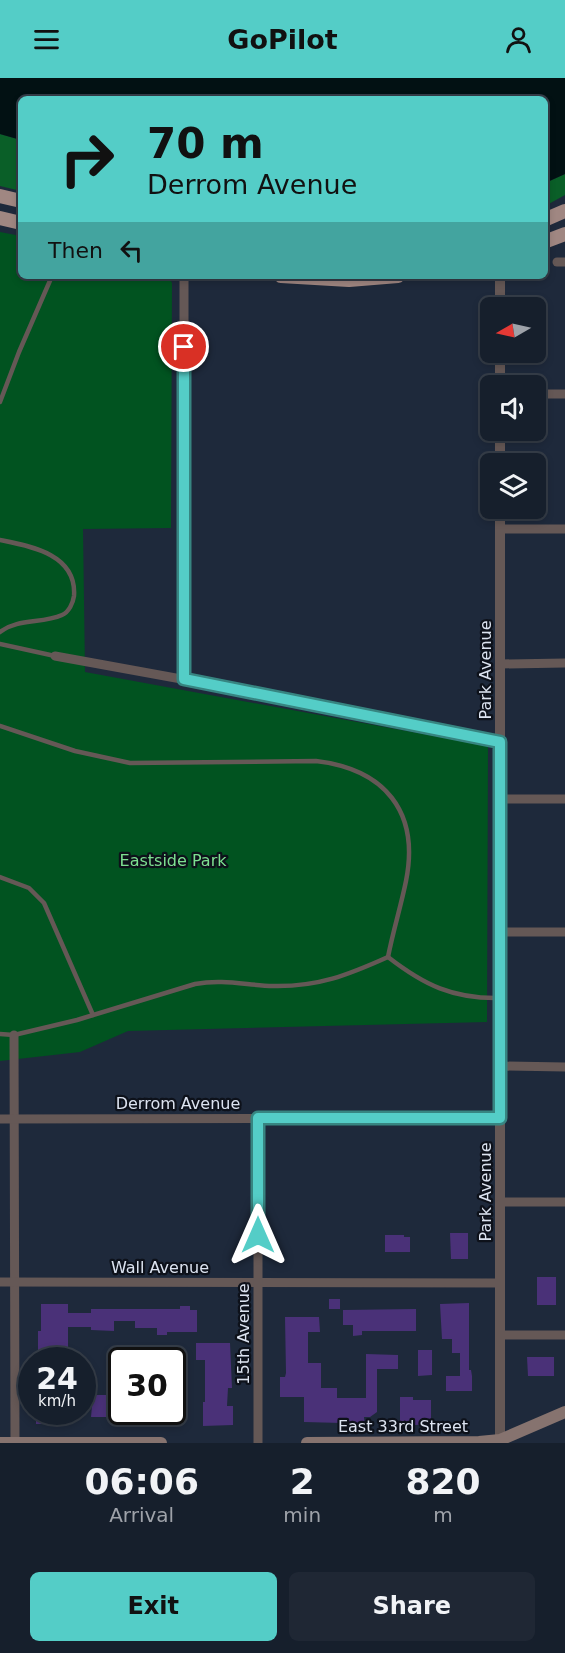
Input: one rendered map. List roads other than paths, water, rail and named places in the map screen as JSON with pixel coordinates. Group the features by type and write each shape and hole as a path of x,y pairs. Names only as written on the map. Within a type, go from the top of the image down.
{"main road":[{"path":"0,196 18,200"},
{"path":"548,218 565,211"},
{"path":"0,218 18,222"},
{"path":"548,240 565,234"},
{"path":"332,279 361,279"},
{"name":"East 33rd Street","path":"307,1443 500,1442 565,1412"},
{"path":"0,1443 161,1443"}],"street":[{"path":"184,279 184,679"},
{"path":"500,279 500,297"},
{"path":"546,394 565,394"},
{"name":"Park Avenue","path":"500,519 500,1442"},
{"path":"500,529 565,529"},
{"path":"55,656 184,679 500,742"},
{"path":"500,664 565,663"},
{"path":"500,799 565,799"},
{"path":"500,932 565,932"},
{"path":"14,1035 15,1443"},
{"path":"500,1066 565,1066"},
{"name":"15th Avenue","path":"258,1118 258,1443"},
{"name":"Derrom Avenue","path":"0,1119 500,1118"},
{"path":"500,1202 565,1202"},
{"name":"Wall Avenue","path":"0,1282 500,1283"},
{"path":"501,1335 565,1335"}],"lane":[{"path":"0,402 51,279"},
{"path":"0,540 36,548 62,562 70,575 74,596 69,608 62,615 14,624 0,632"},
{"path":"0,644 55,656"},
{"path":"0,726 75,751 130,762 316,761 348,768 382,786 397,802 405,823 409,852 406,880 388,957"},
{"path":"0,877 29,888 44,903 93,1015"},
{"path":"388,957 423,982 441,990 473,997 500,998"},
{"path":"0,1034 14,1035 213,981 273,986 330,981 388,957"}],"park label":[{"name":"Eastside Park","path":"173,860"}]}
